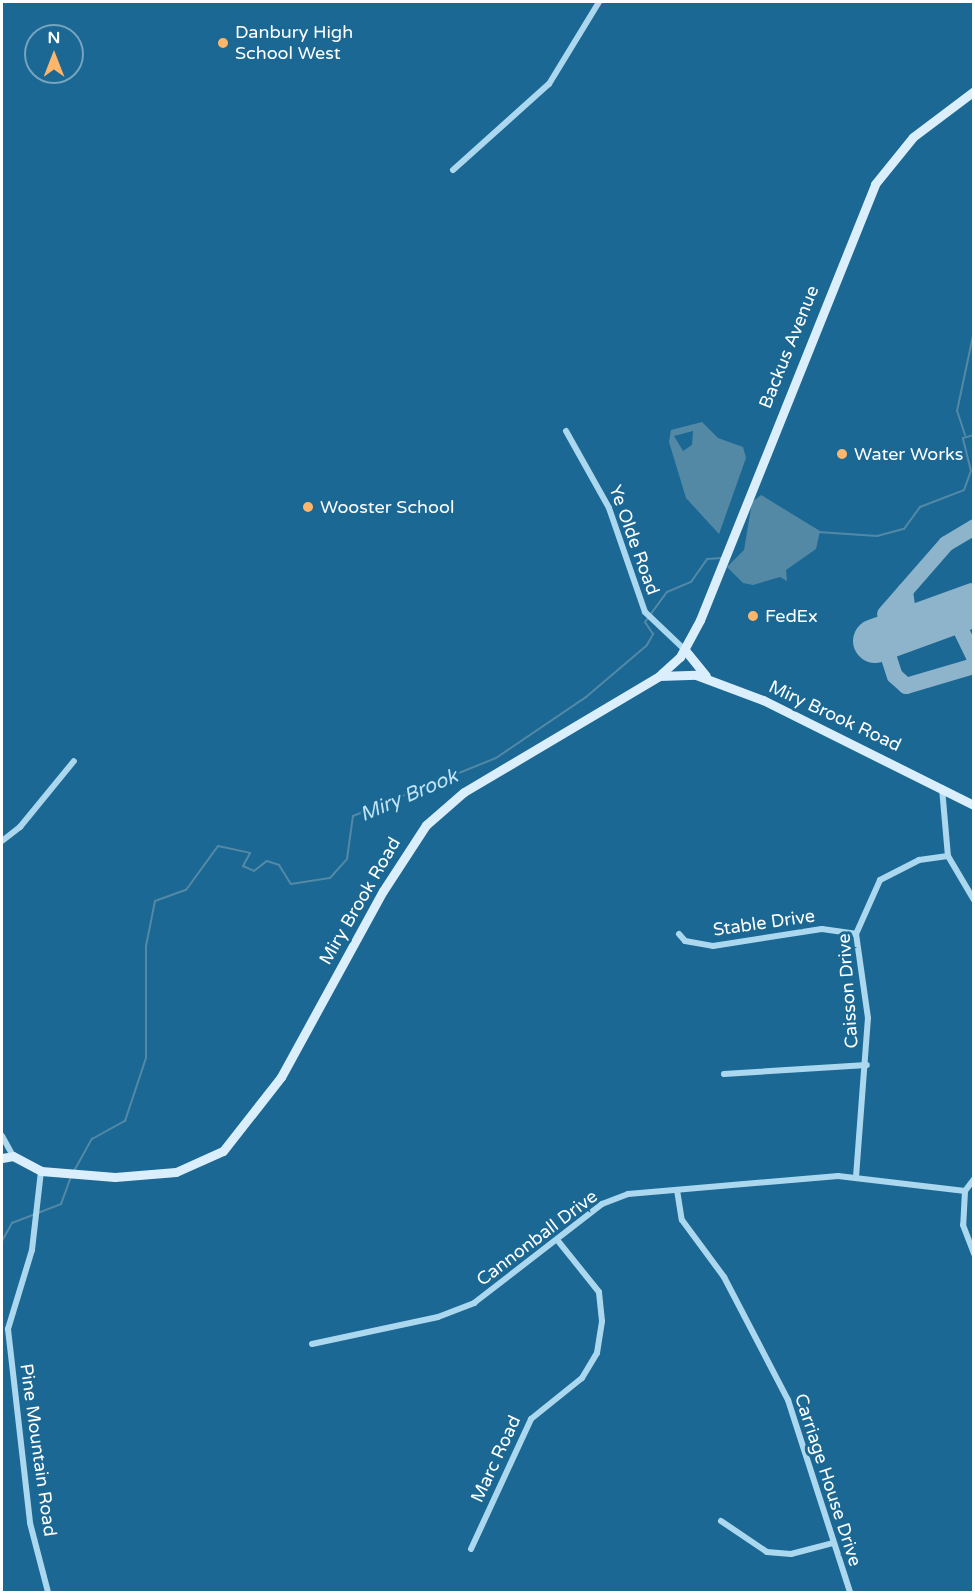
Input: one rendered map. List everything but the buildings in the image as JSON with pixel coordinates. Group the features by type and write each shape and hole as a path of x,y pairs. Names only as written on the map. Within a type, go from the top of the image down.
{"main road":[{"name":"Backus Avenue","path":"659,676 685,650 725,559 875,184 913,137 974,91"},
{"path":"685,650 710,679"},
{"name":"Miry Brook Road","path":"13,1156 41,1171 96,1176 176,1172 223,1151 281,1077 382,891 426,825 464,792 659,676 710,679 833,731 974,805"},
{"path":"2,1158 13,1156"}],"street":[{"path":"453,170 549,84 599,2"},
{"name":"Ye Olde Road","path":"566,431 609,508 646,614 685,650"},
{"path":"2,841 74,761"},
{"path":"942,788 948,856 974,900"},
{"name":"Caisson Drive","path":"856,1177 867,1065 856,934 880,880 919,860 948,856"},
{"name":"Stable Drive","path":"678,934 685,940 713,946 822,929 856,934"},
{"path":"724,1074 867,1065"},
{"path":"2,1136 13,1156"},
{"name":"Pine Mountain Road","path":"41,1171 36,1225 8,1329 30,1522 48,1593"},
{"name":"Cannonball Drive","path":"312,1344 438,1317 474,1304 618,1197 677,1190 856,1177 965,1191"},
{"path":"974,1179 965,1191 963,1225 974,1254"},
{"name":"Carriage House Drive","path":"677,1190 682,1220 724,1277 788,1400 850,1593"},
{"name":"Marc Road","path":"471,1549 531,1419 582,1378 597,1353 602,1321 599,1292 559,1242"},
{"path":"721,1521 767,1552 790,1554 833,1543"}],"water":[{"path":"702,422 718,438 743,447 746,458 719,534 686,498 669,442 671,430","holes":["693,431 692,445 683,451 674,436"]},
{"path":"761,495 820,531 816,549 786,570 787,581 780,577 753,585 743,583 727,567 744,550 752,502"}],"waterway":[{"name":"Miry Brook","path":"965,435 957,411 974,331"},
{"name":"Miry Brook","path":"818,532 877,536 904,529 920,507 964,490 971,471 963,438 974,435"},
{"name":"Miry Brook","path":"74,1171 92,1139 125,1121 146,1058 146,946 155,901 186,890 218,846 250,853 243,866 254,871 267,861 279,865 291,884 330,878 347,859 353,816 496,758 586,697 647,645 653,634 645,622 667,592 691,582 707,559 722,558"},
{"name":"Miry Brook","path":"2,1241 12,1223 61,1204 71,1176"}],"taxiway":[{"path":"885,614 946,544 974,527"},
{"path":"905,591 908,613 934,619"},
{"path":"973,605 960,628 974,657"},
{"path":"900,632 888,655 895,676 906,686 974,666"}],"runway":[{"path":"875,641 974,605"}],"place":[{"name":"Danbury High School West","path":"223,43"},
{"name":"Water Works","path":"842,454"},
{"name":"Wooster School","path":"308,507"},
{"name":"FedEx","path":"753,616"}]}
